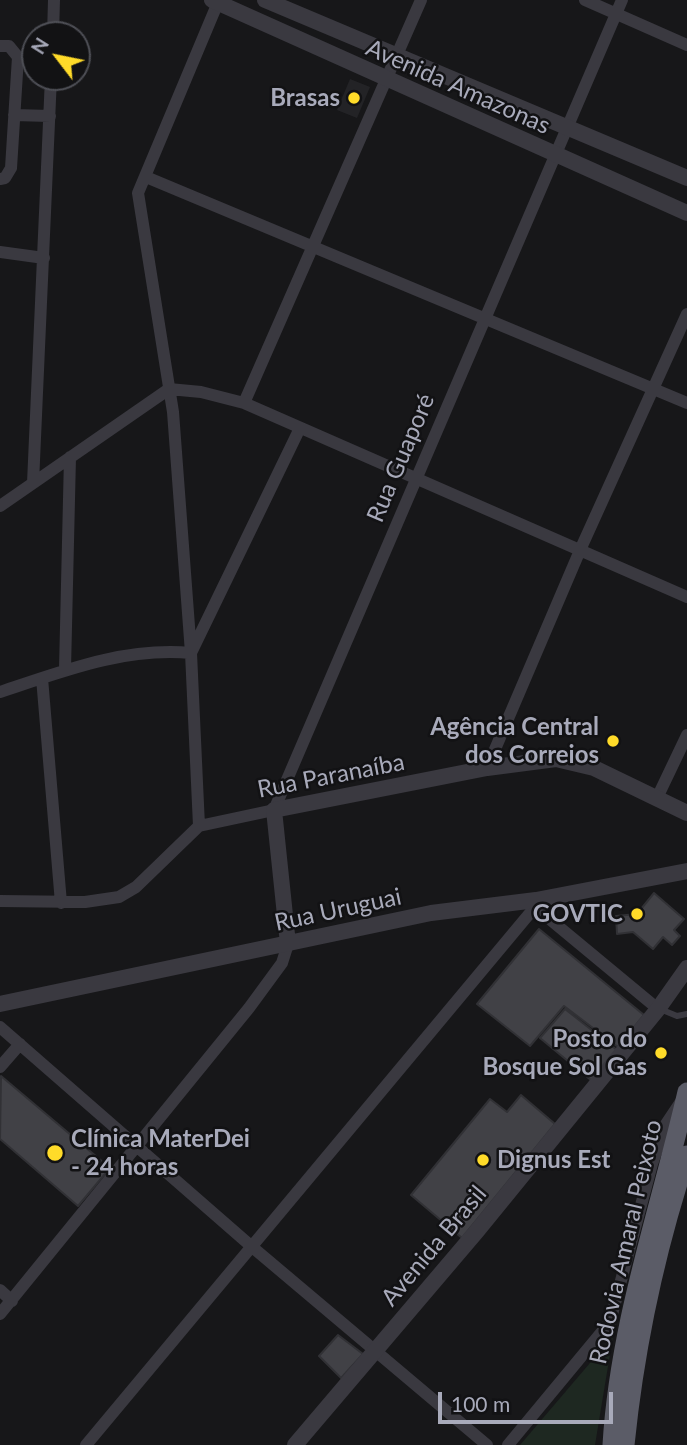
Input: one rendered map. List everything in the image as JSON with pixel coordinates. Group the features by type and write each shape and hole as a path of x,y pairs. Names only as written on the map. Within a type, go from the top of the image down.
{"highway":[{"name":"Rodovia Amaral Peixoto","path":"612,1445 620,1374 634,1296 687,1094"},
{"name":"Rodovia Amaral Peixoto","path":"625,1445 643,1323 679,1201 687,1155"}],"street":[{"path":"53,21 54,0"},
{"name":"Avenida Amazonas","path":"265,0 687,178"},
{"path":"243,403 421,0"},
{"path":"585,0 687,45"},
{"name":"Rua Guaporé","path":"288,944 274,810 419,477 553,153 622,0"},
{"path":"0,901 61,903 104,901 119,897 136,887 199,825 191,653 169,389 138,193 216,1"},
{"name":"Avenida Amazonas","path":"216,1 687,213"},
{"path":"0,46 9,46 18,57 11,168 5,178 0,178"},
{"path":"33,483 51,91"},
{"path":"14,115 50,116"},
{"path":"146,177 312,244 687,403"},
{"path":"0,253 44,258"},
{"path":"487,768 581,548 687,314"},
{"path":"0,506 169,389 201,392 243,403 419,477 687,597"},
{"path":"191,653 300,428"},
{"path":"65,669 70,457"},
{"path":"0,692 65,669 134,652 191,653"},
{"path":"42,678 61,903"},
{"path":"657,798 687,735"},
{"name":"Rua Paranaíba","path":"199,825 487,768 556,759 576,761 687,813"},
{"name":"Rua Uruguai","path":"0,1004 432,914 536,903 687,871"},
{"path":"86,1445 536,903 658,1009"},
{"path":"0,1314 274,975 282,963 288,944"},
{"name":"Avenida Brasil","path":"299,1444 658,1009 687,968"},
{"path":"0,1027 251,1246 486,1445"},
{"path":"0,1067 20,1044"},
{"path":"508,1445 605,1331 613,1312 652,1164 666,1124 687,1094"},
{"path":"0,1290 12,1301"}],"lane":[{"path":"658,1009 677,1016 687,1014"}],"shaded area":[{"name":"Brasas","path":"350,79 370,87 357,118 337,110"},
{"path":"613,1336 595,1445 520,1445"}],"building":[{"path":"654,893 684,919 674,930 680,936 672,945 663,937 653,949 633,932 617,934 616,916 637,914"},
{"path":"539,929 644,1015 618,1047 564,1006 530,1046 477,1004"},
{"path":"565,1009 617,1050 592,1081 540,1038"},
{"name":"Clínica MaterDei - 24 horas","path":"1,1076 110,1168 78,1206 0,1139"},
{"name":"Dignus Est","path":"521,1095 555,1124 462,1238 411,1195 490,1099 507,1112"},
{"path":"338,1335 363,1354 341,1378 319,1356"}],"place":[{"name":"Brasas","path":"354,98"},
{"name":"Agência Central dos Correios","path":"613,741"},
{"name":"GOVTIC","path":"637,914"},
{"name":"Posto do Bosque Sol Gas","path":"661,1053"},
{"name":"Clínica MaterDei - 24 horas","path":"55,1153"},
{"name":"Dignus Est","path":"483,1160"}]}
